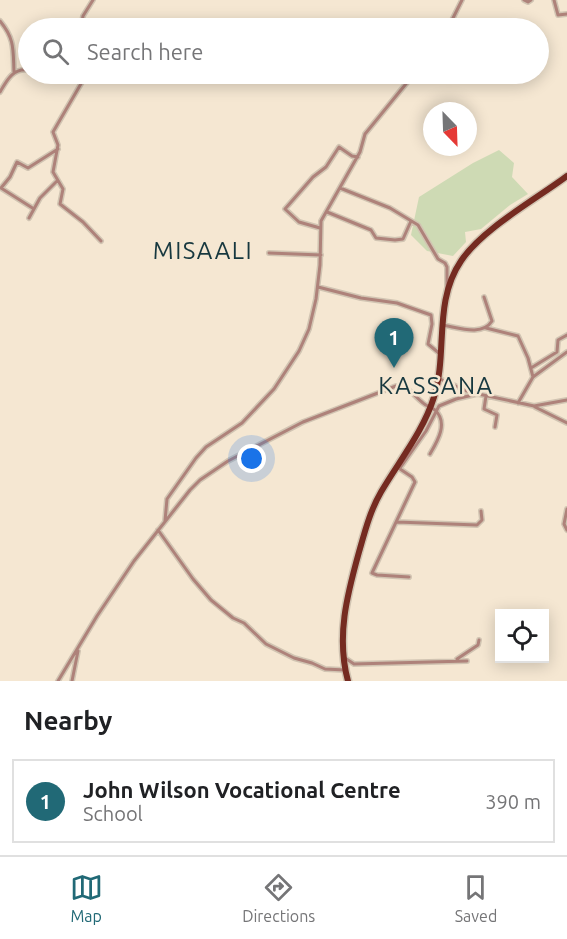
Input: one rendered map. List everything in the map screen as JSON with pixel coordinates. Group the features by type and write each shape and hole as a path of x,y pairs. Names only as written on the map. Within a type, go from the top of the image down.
{"main road":[{"path":"348,681 342,639 345,608 369,516 380,494 433,409 448,290 458,266 472,247 493,229 567,176"}],"street":[{"path":"83,18 93,0"},
{"path":"452,18 462,0"},
{"path":"524,0 531,0"},
{"path":"554,0 558,15 567,14"},
{"path":"0,21 13,42 15,60 14,72 0,92"},
{"path":"14,72 18,70"},
{"path":"81,84 53,132 58,149 52,172 63,189 60,203 88,226 101,241"},
{"path":"165,522 167,499 196,458 206,447 242,423 286,373 309,329 318,287 321,221 358,157 365,134 406,84"},
{"path":"320,228 299,222 285,209 313,177 326,167 339,148 342,147 351,156 358,157"},
{"path":"34,209 0,188 10,177 17,162 28,168 58,149"},
{"path":"29,218 40,198 57,181"},
{"path":"340,188 390,208 420,227 438,259 445,263 448,290"},
{"path":"327,212 371,230 376,238 386,240 403,239 411,221"},
{"path":"269,253 321,255"},
{"path":"318,287 361,298 397,303 430,314 432,324 428,344 441,355"},
{"path":"484,297 492,321 486,328"},
{"path":"442,325 477,330 486,328 518,336 533,377"},
{"path":"531,368 557,352 558,340 567,335"},
{"path":"518,403 533,377 567,352"},
{"path":"438,378 478,394 534,406 567,423"},
{"path":"58,681 116,587 190,490 212,471 303,422 396,386 411,390 423,403 433,409 440,420 441,433 430,454"},
{"path":"433,409 456,399 478,394"},
{"path":"486,396 484,409 497,415 495,427"},
{"path":"534,406 567,400"},
{"path":"398,468 415,480 372,573 409,577"},
{"path":"567,509 564,522 567,530"},
{"path":"397,522 477,525 483,519 481,511"},
{"path":"158,530 211,600 233,618 244,623 266,644 294,658 325,669 345,670"},
{"path":"456,660 478,645 479,640"},
{"path":"72,681 78,649"},
{"path":"344,657 354,664 467,661"}],"green space":[{"path":"499,150 514,163 512,177 528,194 510,205 481,229 465,232 466,242 453,256 427,251 411,235 419,197 473,163"}],"place":[{"name":"John Wilson Vocational Centre","path":"394,368"}],"district":[{"name":"MISAALI","path":"203,251"},
{"name":"KASSANA","path":"436,386"}]}
